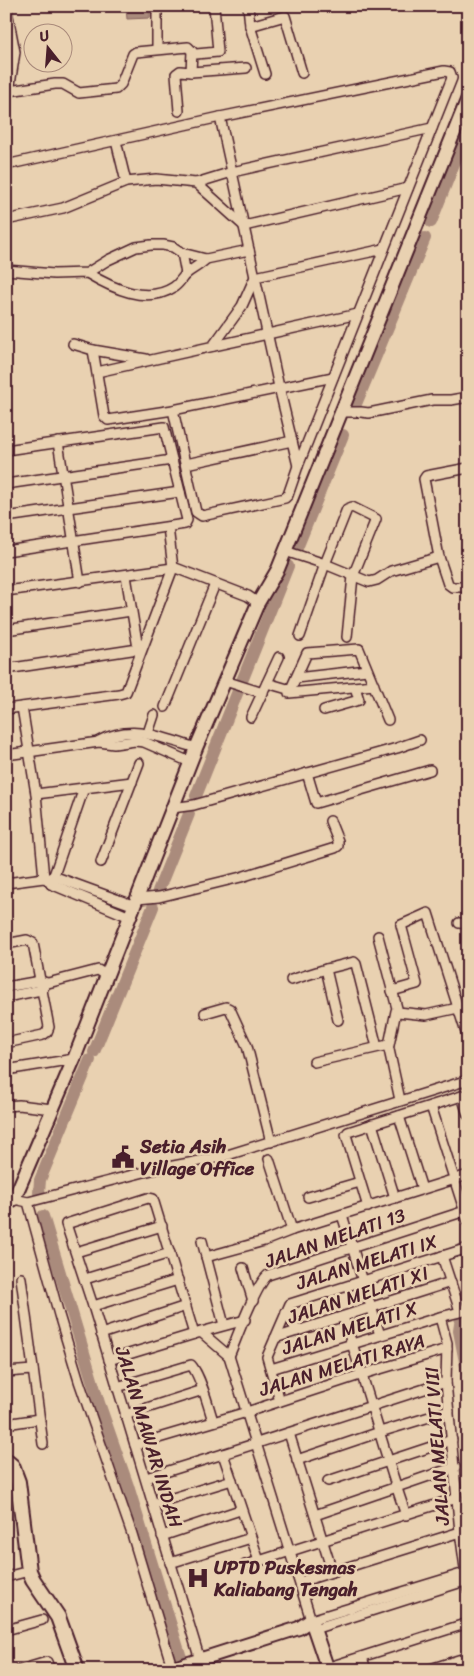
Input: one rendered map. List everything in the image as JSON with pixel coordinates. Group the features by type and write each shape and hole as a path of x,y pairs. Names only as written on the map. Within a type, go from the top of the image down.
{"main road":[{"path":"6,1461 12,1466 18,1482 29,1571 58,1617 78,1670"}],"street":[{"path":"6,6 15,52 8,91 55,84 69,87 79,93 116,89 121,84 133,54 136,52 191,48 191,72"},
{"path":"156,6 156,50"},
{"path":"196,54 218,52 214,6"},
{"path":"248,6 250,26 265,74"},
{"path":"250,26 285,16 302,72"},
{"path":"179,111 176,74 180,71 246,68"},
{"path":"6,165 448,71 452,75 298,466 289,494 285,498 202,516 196,512 173,410"},
{"path":"468,98 289,553 258,602 190,762 184,806 106,975 74,1059 10,1202 35,1200 152,1170 221,1157 468,1080"},
{"path":"220,118 298,466"},
{"path":"6,220 64,208 98,192 126,182 156,179 196,183 232,172 432,128"},
{"path":"116,141 126,182"},
{"path":"196,183 244,226"},
{"path":"244,226 408,188"},
{"path":"6,270 54,274 87,273 108,260 136,247 151,245 173,247 182,253 206,259 249,250"},
{"path":"255,277 384,249"},
{"path":"182,253 186,274"},
{"path":"87,273 104,283 132,293 152,294 165,292 176,287 186,274 206,259"},
{"path":"104,283 103,271 108,260"},
{"path":"213,346 242,306 255,277"},
{"path":"97,372 358,314"},
{"path":"72,344 93,350 151,360"},
{"path":"93,350 106,420 173,410 333,377"},
{"path":"346,412 369,413 432,400 451,400 468,397"},
{"path":"6,450 166,428 187,522 168,527 6,551"},
{"path":"186,464 292,441"},
{"path":"58,442 80,582"},
{"path":"6,484 172,460"},
{"path":"468,468 426,476 424,478 439,557 448,584 452,587 468,587"},
{"path":"6,516 180,492"},
{"path":"300,636 325,564 347,509 352,507 376,519 352,576 347,637"},
{"path":"6,709 123,694 128,690 173,568 168,527"},
{"path":"289,553 372,582 391,571 439,557"},
{"path":"6,591 126,576 173,568 248,596 258,602"},
{"path":"126,576 140,660"},
{"path":"165,707 215,584"},
{"path":"6,630 131,611"},
{"path":"6,669 138,649"},
{"path":"374,685 289,693 307,653 359,649 367,670 374,685 388,720"},
{"path":"251,717 279,658"},
{"path":"296,678 367,670"},
{"path":"225,681 263,693"},
{"path":"267,683 291,690"},
{"path":"324,710 359,700 355,687"},
{"path":"22,707 49,879"},
{"path":"148,733 154,715"},
{"path":"99,742 106,738 125,734 148,733 196,748"},
{"path":"184,806 397,748 420,740"},
{"path":"6,754 99,742 114,744 135,741 144,742 190,762"},
{"path":"100,862 139,763"},
{"path":"307,773 316,803 430,770"},
{"path":"36,794 132,782"},
{"path":"49,879 84,788"},
{"path":"6,883 49,879 86,893 138,905 159,897 241,877 335,848 338,846 338,841 330,821"},
{"path":"392,991 417,984 401,925 428,913 468,1039"},
{"path":"378,936 396,1011 389,1045 400,1100"},
{"path":"6,944 27,940 33,943 43,984 49,1027 43,1035 6,1043"},
{"path":"291,980 352,962 356,963 377,1047"},
{"path":"6,997 43,984 98,970 106,975"},
{"path":"326,970 338,1020"},
{"path":"6,988 43,984"},
{"path":"205,1013 226,1008 230,1009 247,1046 271,1142"},
{"path":"396,1011 401,1014 426,1016 458,1008"},
{"path":"314,1062 389,1045"},
{"path":"6,1070 74,1059"},
{"path":"368,1207 346,1135 349,1131 465,1095 468,1115"},
{"path":"6,1106 19,1105 52,1109"},
{"path":"431,1106 468,1222"},
{"path":"399,1116 422,1189"},
{"path":"372,1124 395,1198"},
{"path":"269,1158 292,1230"},
{"path":"206,1258 468,1175"},
{"path":"308,1197 360,1182"},
{"name":"JALAN MAWAR INDAH","path":"162,1226 155,1202 153,1199 148,1198 66,1224 85,1279 146,1478 198,1665"},
{"path":"35,1200 59,1315 79,1381 132,1534 172,1669 198,1665 299,1628 385,1601 467,1579"},
{"name":"JALAN MELATI 13","path":"229,1356 263,1280 268,1275 466,1211"},
{"path":"342,1215 380,1335"},
{"path":"76,1252 162,1226 186,1306 197,1333 229,1356 326,1669 468,1623"},
{"path":"202,1241 224,1326"},
{"name":"JALAN MELATI IX","path":"280,1401 268,1357 291,1303 468,1248"},
{"path":"85,1279 170,1253"},
{"path":"442,1256 464,1311"},
{"path":"243,1268 253,1301"},
{"path":"21,1278 43,1444"},
{"path":"93,1306 178,1280"},
{"name":"JALAN MELATI XI","path":"275,1338 451,1282"},
{"path":"101,1334 186,1306"},
{"name":"JALAN MELATI X","path":"271,1369 464,1311"},
{"path":"286,1312 297,1331"},
{"path":"343,1317 363,1374 406,1515"},
{"name":"JALAN MELATI VIII","path":"440,1317 447,1349 446,1382 460,1532 467,1579"},
{"path":"109,1360 245,1320"},
{"name":"JALAN MELATI RAYA","path":"135,1445 447,1349"},
{"path":"117,1387 190,1365 194,1368 213,1421"},
{"path":"6,1372 33,1370"},
{"path":"146,1478 446,1382"},
{"path":"126,1415 203,1390"},
{"path":"297,1460 449,1411"},
{"path":"6,1424 39,1418"},
{"path":"289,1433 332,1572"},
{"path":"328,1480 452,1440"},
{"path":"223,1454 240,1510 259,1561"},
{"path":"314,1515 455,1467"},
{"path":"153,1504 232,1480"},
{"path":"245,1565 457,1498"},
{"path":"162,1536 240,1510"},
{"path":"300,1582 460,1532"},
{"path":"170,1562 251,1538"},
{"path":"6,1577 29,1571"},
{"path":"6,1630 42,1620"},
{"path":"362,1657 366,1670"},
{"path":"427,1670 468,1657"},
{"path":"20,1670 47,1662 50,1670"}],"shaded area":[{"path":"150,6 150,18 127,19 126,8"}],"waterway":[{"path":"431,222 468,128"},
{"path":"356,404 425,238"},
{"path":"297,548 343,435"},
{"path":"196,796 288,566"},
{"path":"158,891 189,814"},
{"path":"94,1052 153,907"},
{"path":"39,1193 40,1180 90,1060"},
{"path":"43,1216 99,1403 128,1486 182,1661"},
{"path":"468,1316 461,1318 459,1331 468,1377"}],"place":[{"name":"Setia Asih Village Office","path":"123,1157"},
{"name":"UPTD Puskesmas Kaliabang Tengah","path":"198,1578"}]}
